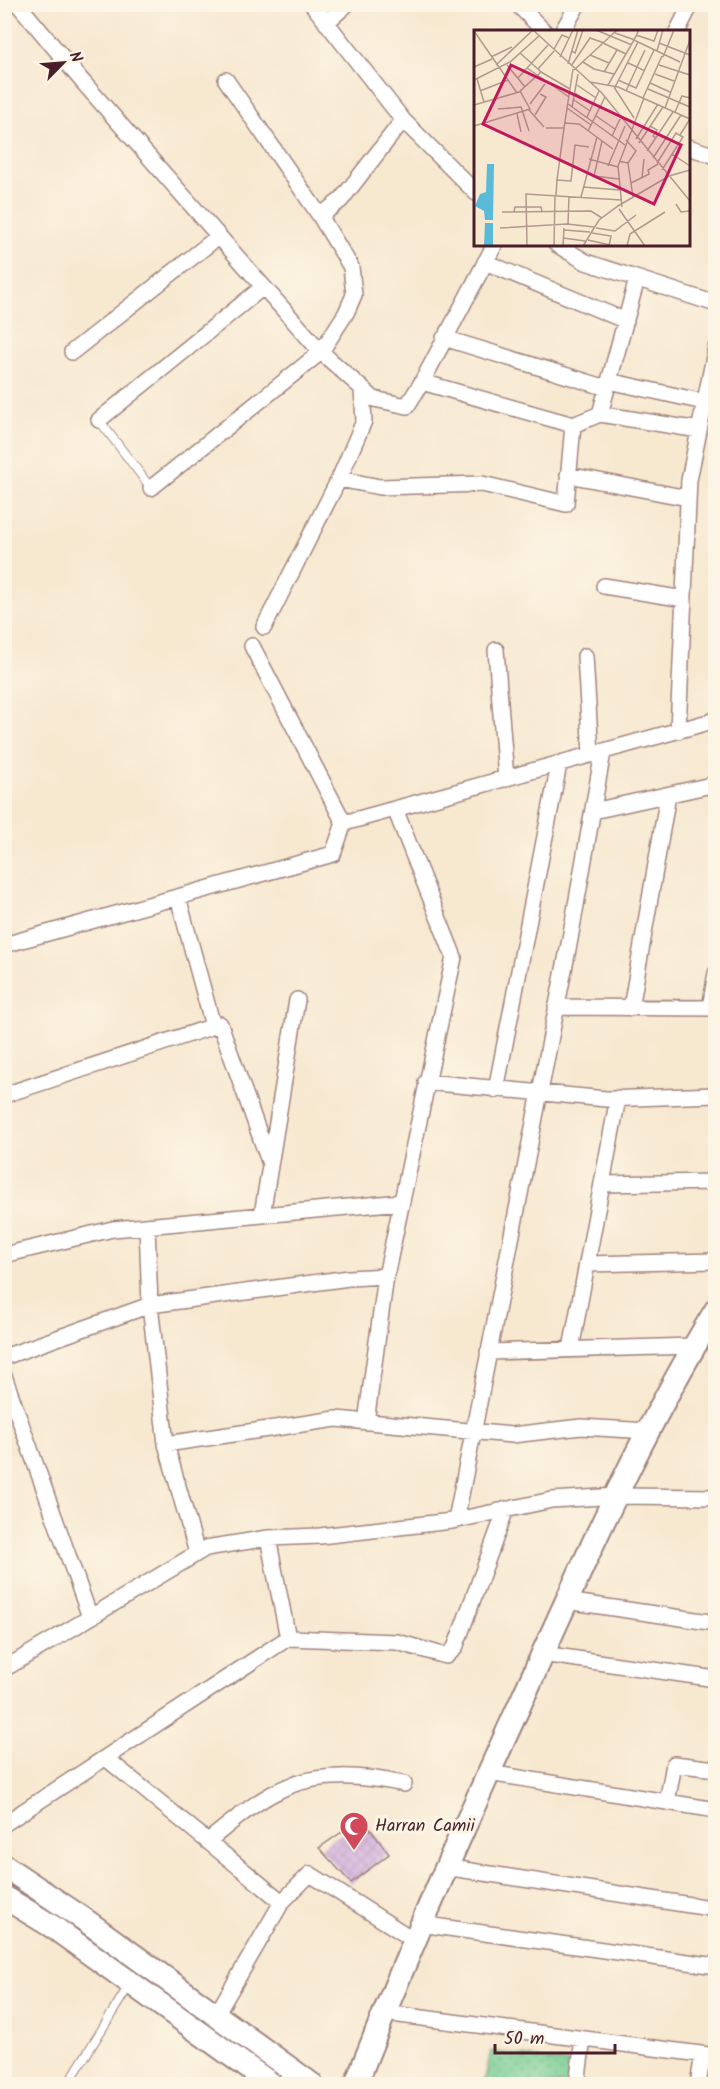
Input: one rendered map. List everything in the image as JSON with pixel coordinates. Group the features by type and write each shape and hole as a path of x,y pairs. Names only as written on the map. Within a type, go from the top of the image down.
{"main road":[{"path":"356,2085 445,1867 566,1601 678,1371 716,1310"},
{"path":"4,1866 85,1920 311,2085"},
{"path":"4,1897 53,1927 271,2085"}],"street":[{"path":"18,4 82,81 321,352 374,399 407,406 494,246"},
{"path":"312,4 403,120 474,188"},
{"path":"326,23 347,4"},
{"path":"517,4 543,30"},
{"path":"563,30 578,4"},
{"path":"678,30 691,4"},
{"path":"151,488 321,352 354,296 351,267 320,216 226,80"},
{"path":"320,216 341,200 403,120"},
{"path":"690,148 716,156"},
{"path":"72,352 219,236"},
{"path":"565,247 586,262 716,304"},
{"path":"485,262 626,321"},
{"path":"600,414 638,279"},
{"path":"99,420 263,287"},
{"path":"444,338 608,384 704,402"},
{"path":"678,732 689,480 716,347"},
{"path":"422,382 573,424 600,414 699,430"},
{"path":"264,627 339,479 364,421 362,389"},
{"path":"339,479 380,487 482,484 566,504 573,424"},
{"path":"568,475 688,498"},
{"path":"604,586 684,599"},
{"path":"4,945 333,854 344,823 252,646"},
{"path":"496,650 506,779"},
{"path":"456,1520 592,811 597,754 585,656"},
{"path":"344,823 716,720"},
{"path":"496,1090 559,764"},
{"path":"592,811 716,784"},
{"path":"631,1008 668,795"},
{"path":"366,1422 386,1276 454,957 395,809"},
{"path":"178,897 213,1026"},
{"path":"556,1007 713,1008 716,973"},
{"path":"262,1215 297,1000"},
{"path":"4,1095 220,1024 270,1164"},
{"path":"426,1082 538,1094 618,1098 716,1095"},
{"path":"571,1349 618,1098"},
{"path":"602,1184 716,1182"},
{"path":"4,1255 113,1229 401,1202"},
{"path":"147,1226 150,1305 166,1444 197,1553"},
{"path":"586,1264 716,1261"},
{"path":"4,1357 150,1305 349,1278 386,1276"},
{"path":"488,1352 694,1346"},
{"path":"4,1376 90,1617"},
{"path":"166,1444 336,1419 512,1435 581,1427 649,1431"},
{"path":"4,1669 206,1548 268,1538 320,1536 456,1520 552,1500 617,1496 716,1497"},
{"path":"4,1824 107,1759 288,1638 397,1642 446,1656 455,1648 506,1509"},
{"path":"268,1538 288,1638"},
{"path":"566,1601 716,1623"},
{"path":"542,1654 716,1679"},
{"path":"107,1759 282,1902"},
{"path":"667,1802 674,1764 716,1769"},
{"path":"489,1773 716,1810"},
{"path":"208,1841 265,1799 295,1784 364,1776 404,1784"},
{"path":"445,1867 716,1909"},
{"path":"216,2015 282,1902 310,1874 417,1932 716,1966"},
{"path":"384,2013 709,2055 698,2085"},
{"path":"577,2085 583,2039"}],"lane":[{"path":"99,420 151,488"},
{"path":"68,2085 130,1982"}],"green space":[{"path":"491,2051 574,2064 570,2084 484,2084"}],"building":[{"name":"Harran Camii","path":"362,1818 389,1854 351,1883 319,1848"}],"place":[{"name":"Harran Camii","path":"354,1852"}]}
